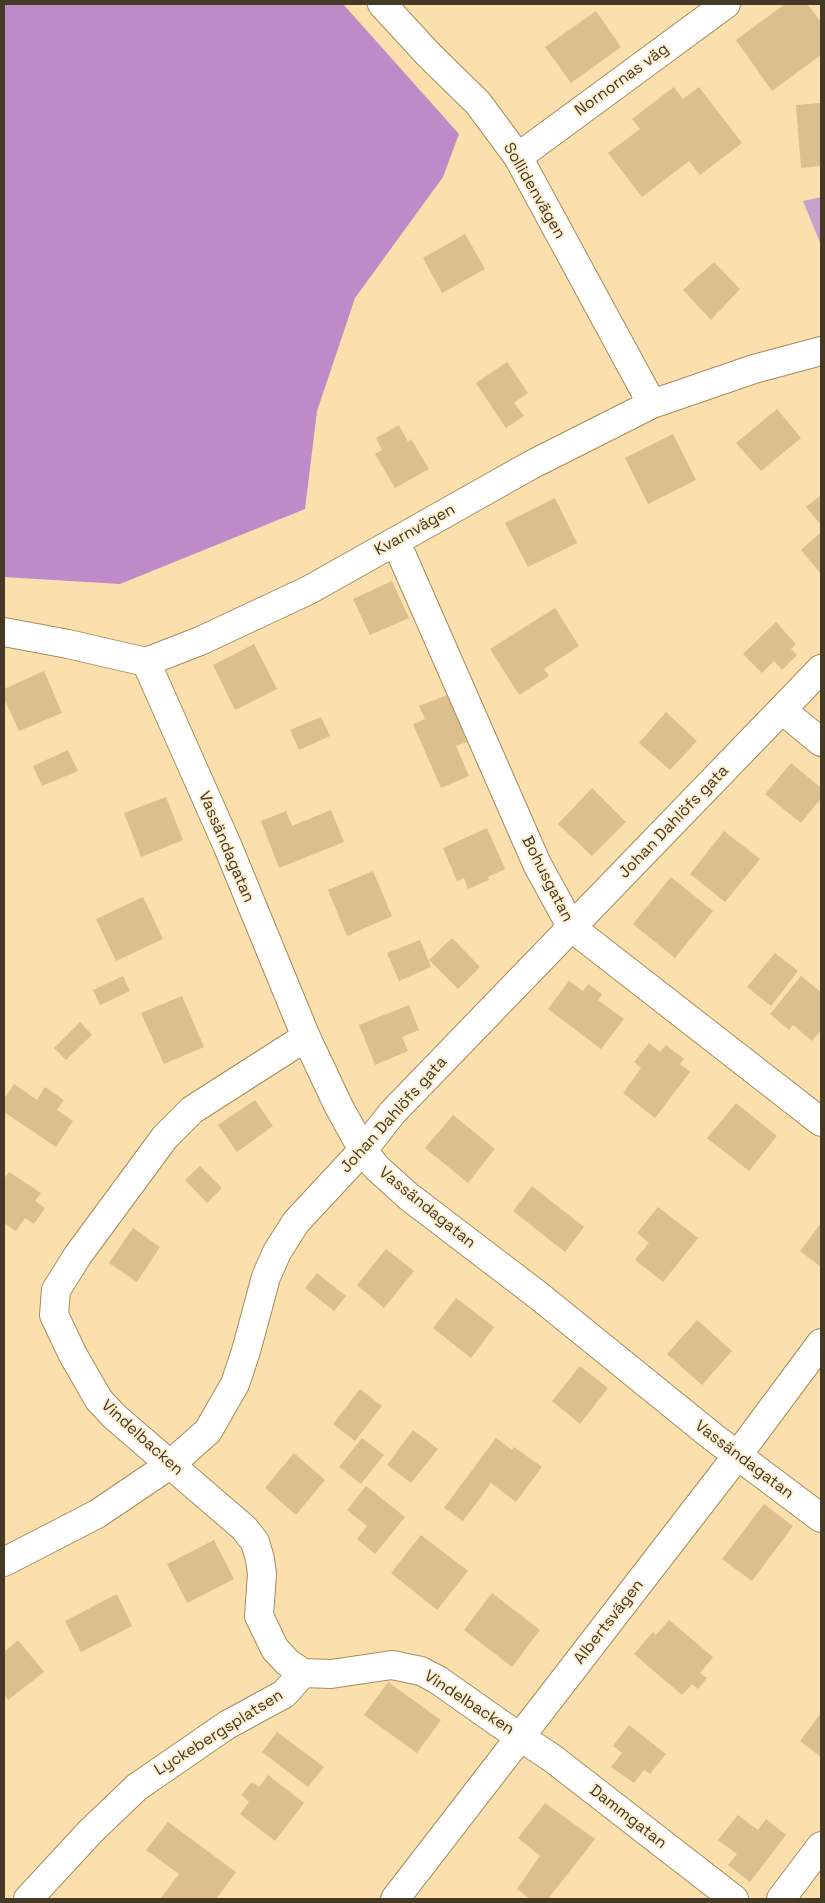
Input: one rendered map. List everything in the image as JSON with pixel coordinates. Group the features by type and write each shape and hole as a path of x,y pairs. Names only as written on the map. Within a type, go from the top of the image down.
{"street":[{"name":"Sollidenvägen","path":"382,4 429,55 478,103 518,157 652,404"},
{"name":"Nornornas väg","path":"518,157 726,4"},
{"name":"Kvarnvägen","path":"146,662 200,641 309,590 531,465 652,404 754,370 821,351"},
{"name":"Bohusgatan","path":"396,542 536,864 572,928 821,1122"},
{"path":"4,632 146,662"},
{"name":"Vassändagatan","path":"146,662 228,847 306,1037 339,1106 363,1150 376,1167 408,1196 538,1296 737,1456 821,1518"},
{"name":"Johan Dahlöfs gata","path":"4,1562 98,1514 171,1464 208,1431 235,1384 266,1277 277,1252 296,1222 363,1150 392,1113 821,669"},
{"path":"782,710 821,742"},
{"name":"Vindelbacken","path":"306,1037 192,1110 165,1137 78,1255 56,1290 54,1314 73,1355 99,1400 115,1417 244,1528 255,1542 262,1574 259,1616 265,1633 275,1649 287,1662 303,1673 331,1674 392,1665 421,1671 438,1680 520,1737"},
{"name":"Albertsvägen","path":"395,1899 737,1456 821,1343"},
{"name":"Lyckebergsplatsen","path":"28,1899 91,1831 137,1786 227,1725 284,1694 303,1673"},
{"name":"Dammgatan","path":"520,1737 552,1758 734,1899"},
{"path":"781,1899 821,1846"}],"shaded area":[{"path":"4,4 343,4 459,134 443,177 355,298 317,411 305,509 120,584 4,577"},
{"path":"821,197 821,245 803,201"}],"building":[{"path":"785,4 807,4 821,22 821,55 772,91 736,40"},
{"path":"596,11 621,47 571,83 545,47"},
{"path":"674,87 683,99 699,87 742,143 700,175 689,161 642,197 608,153 640,129 632,119"},
{"path":"821,103 821,166 801,168 796,105"},
{"path":"465,234 485,269 442,293 423,258"},
{"path":"714,262 740,289 711,320 683,290"},
{"path":"507,362 528,393 514,403 524,416 506,428 476,383"},
{"path":"777,409 801,438 761,471 736,443"},
{"path":"399,425 408,442 411,439 429,469 395,488 375,454 382,450 376,438"},
{"path":"673,434 696,480 648,504 625,458"},
{"path":"821,495 821,525 806,507"},
{"path":"555,498 577,543 528,567 505,523"},
{"path":"821,532 821,574 801,550"},
{"path":"392,581 409,618 370,635 353,599"},
{"path":"555,608 579,646 544,669 549,676 519,695 490,649"},
{"path":"776,622 796,644 791,649 797,655 782,670 774,661 762,673 743,654"},
{"path":"254,644 277,689 235,710 213,665"},
{"path":"44,671 62,713 19,731 4,698 4,689"},
{"path":"447,695 467,742 456,746 469,776 441,788 413,724 425,719 419,706"},
{"path":"666,712 697,741 670,770 639,743"},
{"path":"321,717 330,736 299,750 290,730"},
{"path":"68,750 78,771 42,786 33,766"},
{"path":"791,763 821,788 821,798 801,823 765,794"},
{"path":"592,788 626,822 592,856 558,824"},
{"path":"166,797 183,840 141,857 124,813"},
{"path":"331,810 344,842 279,868 261,821 286,811 292,826"},
{"path":"487,828 505,869 488,877 489,880 468,889 464,878 457,881 443,848"},
{"path":"724,831 760,859 725,902 690,874"},
{"path":"373,871 392,916 347,936 328,890"},
{"path":"671,877 713,911 675,958 633,924"},
{"path":"143,897 163,939 116,961 96,919"},
{"path":"452,938 480,967 458,989 429,960"},
{"path":"420,940 431,967 399,981 387,953"},
{"path":"775,953 798,971 771,1006 747,987"},
{"path":"123,976 130,991 100,1005 93,990"},
{"path":"801,976 821,992 821,1030 812,1041 793,1025 789,1030 770,1014"},
{"path":"569,981 583,991 588,984 602,994 598,1000 624,1019 601,1049 548,1009"},
{"path":"182,996 204,1047 164,1064 141,1013"},
{"path":"409,1005 419,1030 402,1037 408,1051 375,1065 359,1025"},
{"path":"80,1022 92,1035 66,1060 54,1048"},
{"path":"649,1043 660,1052 666,1045 684,1059 680,1064 690,1072 655,1118 623,1093 641,1068 634,1062"},
{"path":"14,1084 37,1100 45,1087 64,1100 57,1110 73,1121 56,1147 4,1112 4,1099"},
{"path":"255,1100 273,1126 237,1152 218,1125"},
{"path":"736,1103 777,1136 749,1171 707,1138"},
{"path":"453,1115 495,1149 468,1183 425,1148"},
{"path":"200,1166 222,1188 207,1203 185,1180"},
{"path":"9,1172 41,1193 35,1201 45,1208 34,1224 25,1218 16,1231 4,1223 4,1179"},
{"path":"532,1186 584,1227 565,1252 513,1211"},
{"path":"658,1207 698,1238 663,1282 635,1260 649,1243 637,1233"},
{"path":"821,1223 821,1267 800,1251"},
{"path":"133,1228 160,1247 137,1282 109,1263"},
{"path":"386,1249 414,1271 384,1308 357,1285"},
{"path":"317,1273 346,1296 334,1311 305,1288"},
{"path":"456,1298 494,1327 471,1358 433,1328"},
{"path":"697,1320 732,1351 702,1385 667,1354"},
{"path":"580,1366 608,1388 580,1424 552,1401"},
{"path":"360,1389 382,1406 355,1441 333,1424"},
{"path":"413,1430 438,1449 411,1483 387,1465"},
{"path":"362,1438 384,1455 361,1484 339,1467"},
{"path":"496,1438 512,1450 514,1447 542,1467 516,1502 491,1483 463,1521 444,1508"},
{"path":"294,1453 325,1480 296,1515 265,1488"},
{"path":"366,1486 405,1517 375,1554 357,1539 367,1526 347,1510"},
{"path":"764,1504 793,1526 752,1581 722,1559"},
{"path":"421,1535 468,1571 437,1610 391,1573"},
{"path":"214,1540 234,1579 187,1603 167,1564"},
{"path":"492,1593 540,1630 512,1667 464,1630"},
{"path":"117,1594 132,1626 81,1652 65,1621"},
{"path":"669,1620 713,1657 700,1673 707,1678 698,1689 692,1684 682,1695 634,1654 653,1632 656,1635"},
{"path":"18,1640 44,1672 8,1700 4,1694 4,1652"},
{"path":"388,1682 441,1720 417,1753 364,1715"},
{"path":"821,1713 821,1757 800,1741"},
{"path":"629,1725 666,1754 650,1774 644,1770 634,1783 611,1767 622,1753 613,1746"},
{"path":"277,1732 324,1767 308,1787 262,1752"},
{"path":"268,1775 304,1803 275,1841 240,1814 249,1802 241,1795 252,1782 259,1787"},
{"path":"545,1803 595,1839 548,1899 530,1899 517,1889 540,1856 518,1838"},
{"path":"738,1815 758,1830 766,1819 786,1835 750,1882 728,1865 737,1854 718,1840"},
{"path":"168,1822 236,1872 216,1899 160,1899 179,1874 146,1850"}]}
